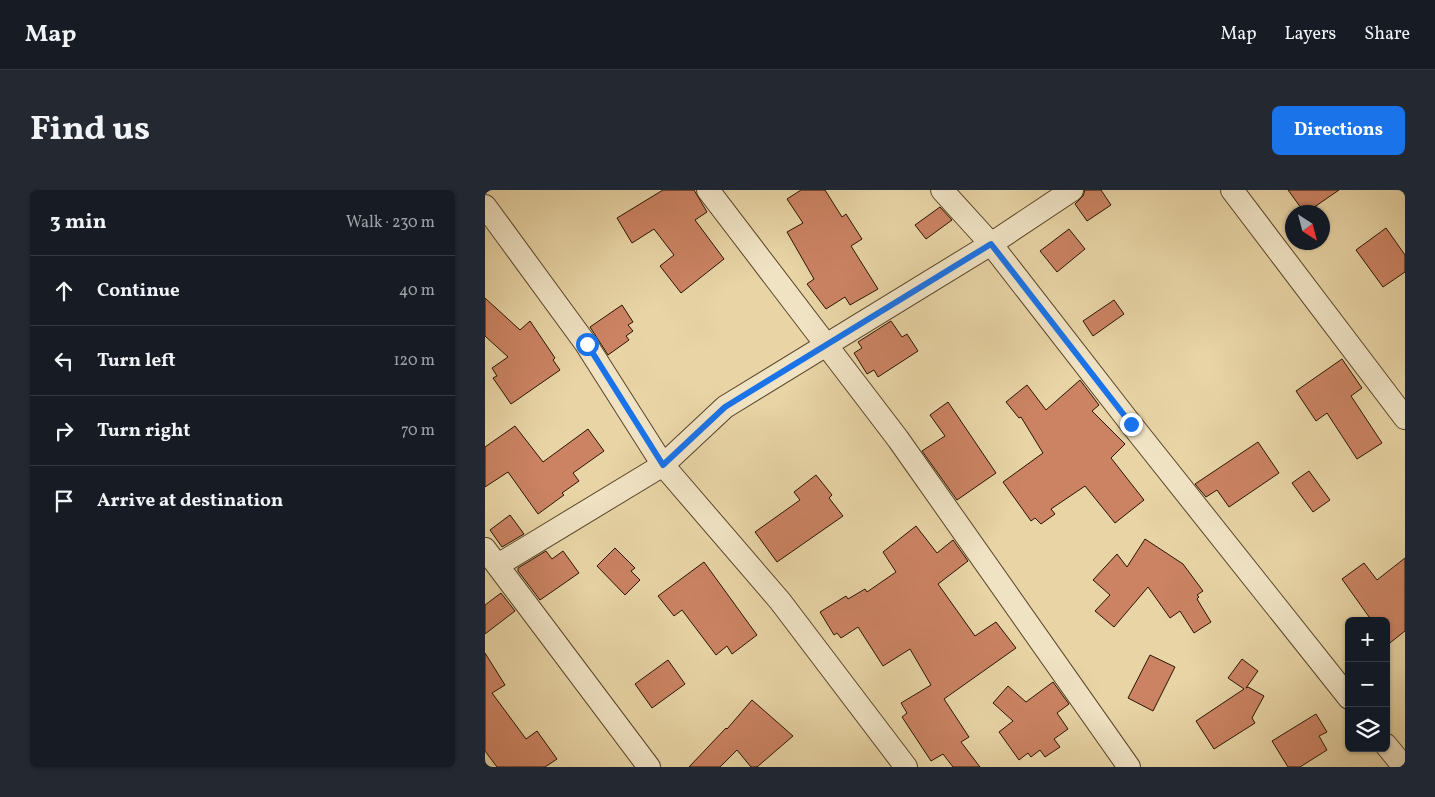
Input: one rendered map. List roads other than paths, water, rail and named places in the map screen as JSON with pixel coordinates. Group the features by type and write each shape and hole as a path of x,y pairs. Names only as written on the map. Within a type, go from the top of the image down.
{"street":[{"path":"708,190 898,439 1129,767"},
{"path":"942,190 991,244 1345,693"},
{"path":"649,767 491,557 663,465 725,407 991,244 1072,190"},
{"path":"1232,190 1405,418"},
{"path":"485,206 587,344 663,465 780,601 906,767"},
{"path":"1390,750 1404,767"}]}
